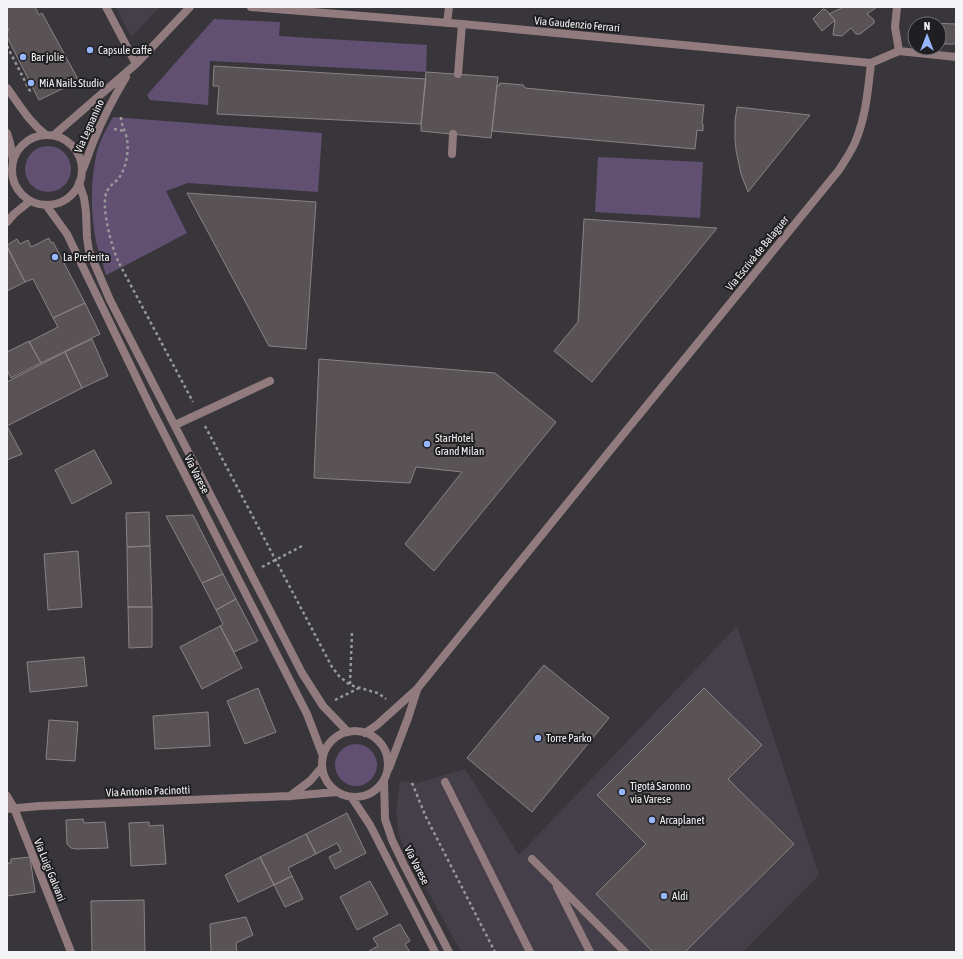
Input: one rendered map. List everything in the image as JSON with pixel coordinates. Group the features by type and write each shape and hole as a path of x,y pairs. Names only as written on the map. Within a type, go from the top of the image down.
{"street":[{"path":"106,7 133,66"},
{"name":"Via Legnanino","path":"50,135 133,66 190,7"},
{"name":"Via Gaudenzio Ferrari","path":"251,7 462,24 871,63 899,52"},
{"path":"447,23 449,7"},
{"path":"897,7 895,27 899,52 956,57"},
{"path":"458,74 462,24"},
{"name":"Via Escrivà de Balaguer","path":"417,689 839,170 856,140 862,124 866,106 871,63"},
{"name":"Via Legnanino","path":"82,171 94,138 117,91 133,66"},
{"path":"7,88 34,125 50,135 66,140 75,148 80,159 82,171 79,183 74,192 66,199 46,205 38,204 21,193 14,183 12,171 13,160 7,133"},
{"path":"452,154 453,134"},
{"path":"13,160 18,150 25,142 35,137 50,135"},
{"path":"7,179 12,171"},
{"name":"Via Varese","path":"79,183 84,198 89,251 110,300 306,678 323,706 348,732"},
{"path":"7,222 30,200"},
{"name":"Via Varese","path":"46,205 67,234 152,410 307,714 323,756"},
{"path":"175,425 270,381"},
{"path":"366,733 417,689"},
{"path":"389,768 408,718 417,689"},
{"path":"348,732 361,732 372,736 384,747 389,761 388,774 384,782 377,790 369,795 358,798 345,796 337,792 326,780 322,767 323,756 330,743 341,734 348,732"},
{"path":"290,796 310,781 322,767"},
{"name":"Via Varese","path":"384,782 385,819 392,840 449,952"},
{"path":"445,782 530,952"},
{"name":"Via Antonio Pacinotti","path":"10,808 290,796 337,792"},
{"name":"Via Luigi Galvani","path":"7,796 10,808 71,952"},
{"path":"352,798 370,825 435,952"},
{"path":"532,859 625,952"},
{"path":"553,880 590,952"}],"path":[{"path":"7,46 30,91 28,98"},
{"path":"110,128 125,132"},
{"path":"259,568 304,545"},
{"path":"350,685 352,632"},
{"path":"331,702 359,688"},
{"path":"412,783 426,817 495,952"}],"shaded area":[{"path":"116,7 160,7 131,37"},
{"path":"214,19 280,22 279,36 427,45 426,72 210,61 208,105 150,100 147,95"},
{"path":"113,117 322,133 318,192 188,183 166,191 187,233 106,275 94,232 92,188 97,151"},
{"path":"53,146 65,152 70,160 70,178 65,186 57,191 43,192 31,186 26,178 25,164 31,152 39,147"},
{"path":"598,157 703,162 700,218 595,212"},
{"path":"737,626 819,875 743,952 461,952 411,861 399,836 396,811 400,781 417,783 465,769 519,855"},
{"path":"352,744 360,744 368,747 374,753 377,765 374,777 368,783 360,786 352,786 344,783 338,777 335,769 335,761 338,753 344,747"}],"building":[{"path":"7,7 35,7 39,15 42,13 79,81 39,100 7,37 7,30 9,30 7,27"},
{"path":"843,7 877,7 867,14 874,20 874,23 860,34 856,34 851,28 842,36 833,35 835,20 829,14"},
{"path":"823,9 826,10 835,20 822,31 813,19"},
{"path":"947,24 956,24 956,44 947,44"},
{"path":"214,66 426,79 421,124 217,114 219,86 213,86"},
{"path":"426,72 498,77 491,138 421,131"},
{"path":"500,83 523,85 525,88 704,105 702,124 703,131 697,130 695,149 492,131 497,85 499,86"},
{"path":"737,107 810,115 748,192 741,174 736,150 735,121"},
{"path":"187,193 316,202 306,349 269,346"},
{"path":"584,219 717,228 592,382 554,351 578,322"},
{"path":"49,238 51,243 53,242 85,303 53,318 33,279 25,282 7,246 17,239 20,244 28,240 31,247"},
{"path":"7,247 25,282 7,291"},
{"path":"85,303 100,334 41,363 29,342 58,327 53,318"},
{"path":"92,339 108,376 82,388 65,352"},
{"path":"29,341 41,363 11,378 7,370 7,352"},
{"path":"65,352 82,388 7,426 7,382"},
{"name":"StarHotel Grand Milan","path":"319,359 495,373 556,422 434,571 405,544 462,472 416,467 410,483 314,478"},
{"path":"7,426 22,454 7,460"},
{"path":"94,450 112,483 72,504 55,470"},
{"path":"149,512 150,546 127,547 126,513"},
{"path":"193,515 223,574 202,583 166,516"},
{"path":"150,546 152,607 128,607 127,547"},
{"path":"78,551 82,607 48,610 44,554"},
{"path":"223,574 236,599 216,610 202,583"},
{"path":"236,599 258,641 234,652 220,626 223,624 216,610"},
{"path":"128,607 152,607 152,647 129,648"},
{"path":"220,626 242,668 202,689 180,647"},
{"path":"84,657 87,686 30,692 27,662"},
{"name":"Torre Parko","path":"544,665 609,718 532,812 467,758"},
{"path":"258,688 276,732 245,744 227,701"},
{"path":"704,688 762,745 728,779 794,844 685,952 653,952 596,894 646,844 597,795"},
{"path":"208,712 210,746 155,749 153,716"},
{"path":"49,720 78,722 75,761 46,759"},
{"path":"347,813 366,853 335,869 329,857 341,851 337,843 316,854 306,834"},
{"path":"83,819 84,823 105,822 108,848 76,849 71,848 67,844 66,820"},
{"path":"149,822 149,826 163,825 166,864 131,866 129,823"},
{"path":"306,834 316,854 288,868 292,876 274,885 260,857"},
{"path":"30,857 35,892 7,896 7,863 11,863 11,859"},
{"path":"260,857 274,885 238,902 225,875"},
{"path":"292,876 303,899 285,907 274,885"},
{"path":"370,881 388,914 357,930 340,897"},
{"path":"144,900 145,952 92,952 91,901"},
{"path":"246,917 253,935 236,943 237,952 211,952 210,924"},
{"path":"400,924 410,941 405,944 410,952 369,952 378,946 373,938"}],"place":[{"name":"Capsule caffe","path":"90,50"},
{"name":"Bar jolie","path":"23,57"},
{"name":"MiA Nails Studio","path":"31,83"},
{"name":"La Preferita","path":"55,257"},
{"name":"StarHotel Grand Milan","path":"427,444"},
{"name":"Torre Parko","path":"538,738"},
{"name":"Tigotà Saronno via Varese","path":"622,792"},
{"name":"Arcaplanet","path":"652,820"},
{"name":"Aldi","path":"664,896"}]}
